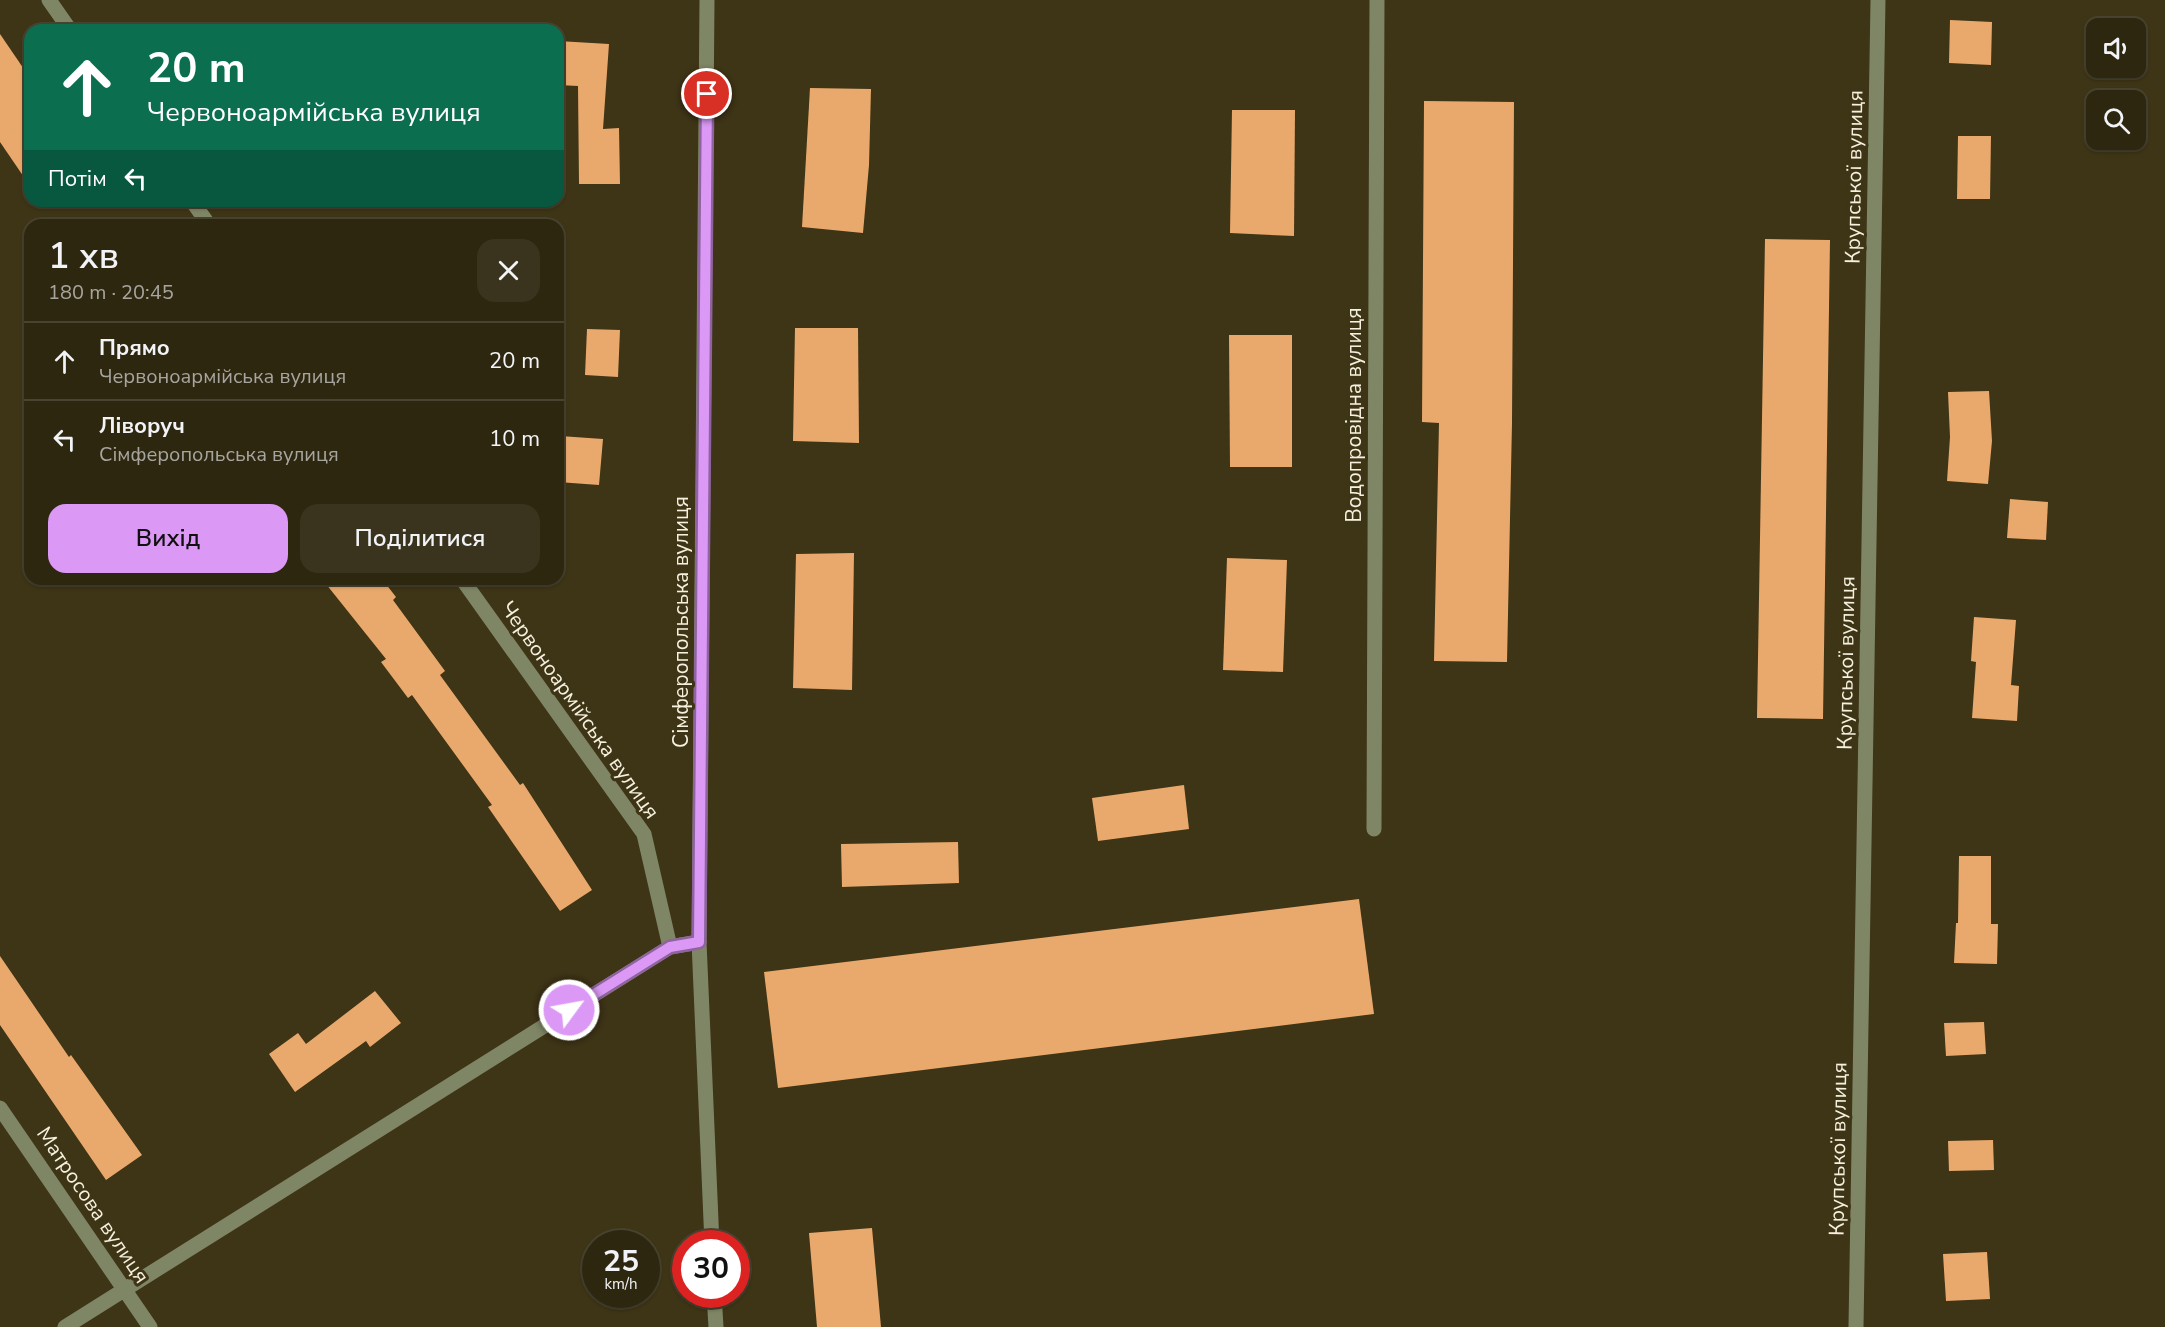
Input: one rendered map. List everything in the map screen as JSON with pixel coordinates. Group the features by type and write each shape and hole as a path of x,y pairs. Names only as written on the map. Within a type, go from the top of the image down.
{"street":[{"name":"Сімферопольська вулиця","path":"707,0 699,942 711,1230"},
{"name":"Водопровідна вулиця","path":"1374,829 1377,0"},
{"name":"Крупської вулиця","path":"1856,1327 1878,0"},
{"path":"54,3 66,24"},
{"name":"Червоноармійська вулиця","path":"466,585 644,834 670,947"},
{"path":"65,1327 670,947 699,942"},
{"name":"Матросова вулиця","path":"0,1108 150,1327"},
{"path":"715,1308 716,1327"}],"building":[{"path":"1950,20 1992,22 1991,65 1949,63"},
{"path":"0,34 24,69 24,177 0,142"},
{"path":"564,41 609,44 603,129 619,128 620,184 579,184 578,86 564,85"},
{"path":"810,88 871,89 869,165 863,233 802,227"},
{"path":"1424,101 1514,102 1512,423 1507,662 1434,661 1439,423 1422,422"},
{"path":"1232,110 1295,110 1294,236 1230,233"},
{"path":"1958,136 1991,136 1990,199 1957,199"},
{"path":"1765,239 1830,240 1823,719 1757,718"},
{"path":"795,328 858,328 859,443 793,441"},
{"path":"587,329 620,330 618,377 585,375"},
{"path":"1229,335 1292,335 1292,467 1230,467"},
{"path":"1989,391 1992,441 1988,484 1947,481 1950,437 1948,392"},
{"path":"564,436 603,439 599,485 564,482"},
{"path":"2010,499 2048,502 2046,540 2007,538"},
{"path":"854,553 852,690 793,688 796,554"},
{"path":"1227,558 1287,560 1283,672 1223,670"},
{"path":"327,585 387,585 396,597 393,600 445,671 440,675 520,785 523,783 592,890 560,911 488,807 492,805 412,695 408,698 381,662 386,659"},
{"path":"1974,617 2016,620 2011,685 2019,686 2017,721 1972,718 1976,662 1971,661"},
{"path":"1184,785 1189,829 1098,841 1092,798"},
{"path":"958,842 959,883 842,887 841,844"},
{"path":"1959,856 1991,856 1991,924 1998,924 1997,964 1954,963 1956,923 1958,923"},
{"path":"1359,899 1374,1014 778,1088 764,972"},
{"path":"0,956 69,1057 71,1055 142,1155 106,1180 0,1025"},
{"path":"375,991 401,1023 370,1047 366,1041 295,1092 269,1054 298,1033 306,1044"},
{"path":"1984,1022 1986,1054 1946,1056 1944,1023"},
{"path":"1993,1140 1994,1170 1949,1171 1948,1141"},
{"path":"872,1228 881,1327 817,1327 809,1233"},
{"path":"1987,1252 1990,1299 1946,1301 1943,1254"}],"route":[{"path":"569,1010 670,947 699,942 707,94"}]}
